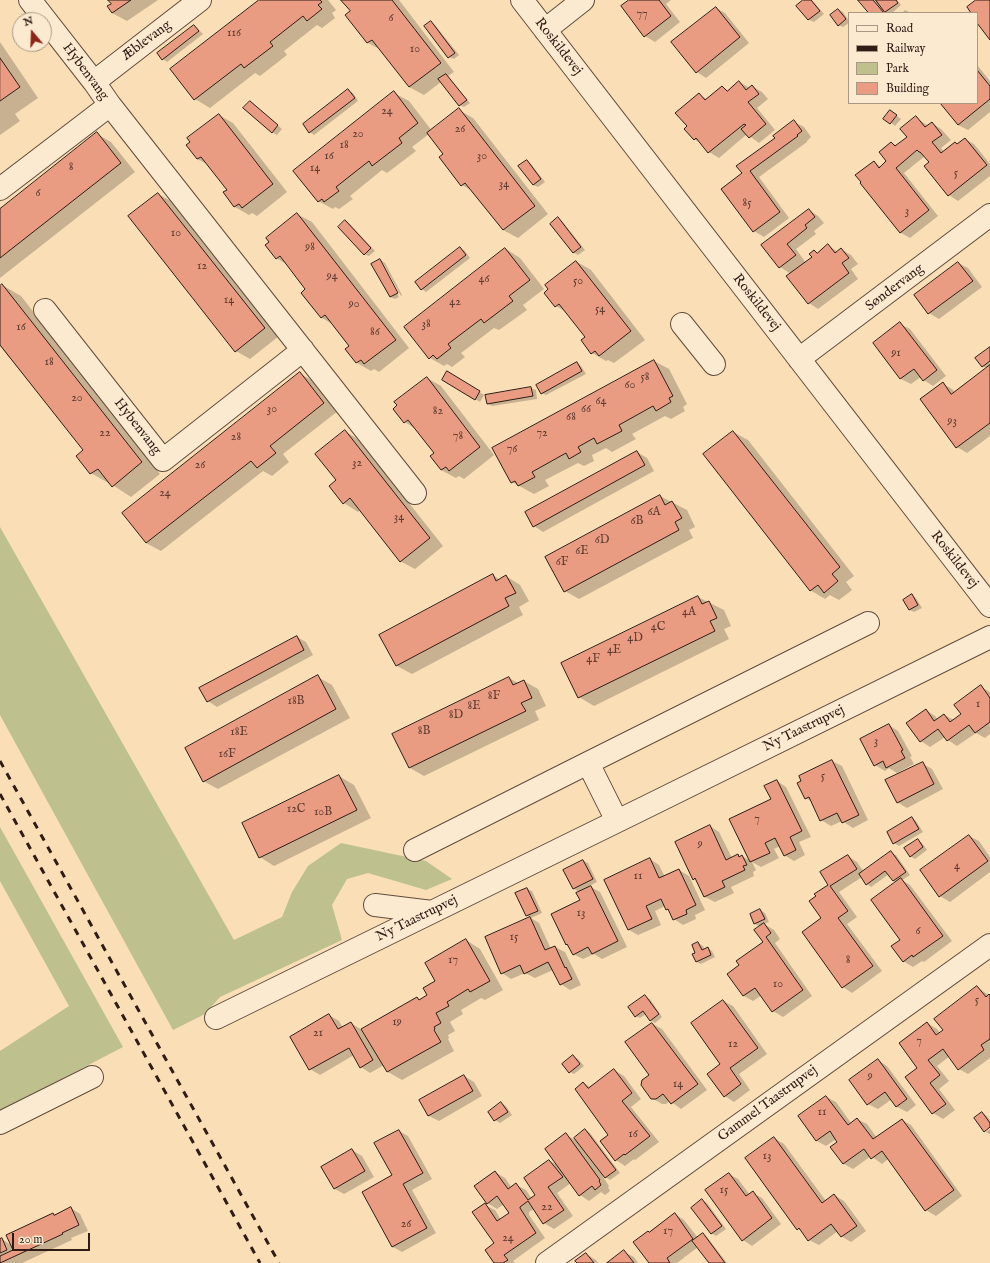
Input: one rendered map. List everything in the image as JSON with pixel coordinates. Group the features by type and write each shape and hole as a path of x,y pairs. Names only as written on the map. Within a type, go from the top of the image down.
{"street":[{"name":"Hybenvang","path":"30,0 94,82 110,105 415,493"},
{"name":"Æblevang","path":"94,82 200,0"},
{"name":"Roskildevej","path":"522,0 990,606"},
{"path":"545,30 583,0"},
{"name":"Hybenvang","path":"0,189 110,105"},
{"name":"Søndervang","path":"799,359 990,215"},
{"name":"Hybenvang","path":"45,310 163,460 303,350"},
{"path":"682,324 714,364"},
{"path":"415,850 868,623"},
{"name":"Ny Taastrupvej","path":"216,1018 990,637"},
{"path":"588,764 618,821"},
{"path":"375,905 432,912"},
{"name":"Gammel Taastrupvej","path":"547,1263 990,945"},
{"path":"0,1124 92,1077"}],"green space":[{"path":"0,527 234,940 282,917 292,892 308,866 341,843 426,861 452,879 426,890 368,873 347,879 332,905 342,940 220,997 205,1014 173,1030 0,715"},
{"path":"0,827 123,1047 0,1111 0,1051 69,1006 0,881"}],"building":[{"path":"108,0 131,0 112,13 107,6 111,4"},
{"path":"259,0 320,0 322,2 318,5 322,9 307,21 303,16 270,42 273,46 244,68 241,64 194,100 170,69"},
{"path":"341,0 392,0 441,63 409,87 372,40 367,43 345,15 350,11"},
{"path":"629,0 659,0 671,16 644,37 621,6"},
{"path":"803,0 811,0 820,11 808,20 796,6"},
{"path":"858,0 873,0 883,12 868,12"},
{"path":"876,0 896,0 898,3 885,12"},
{"path":"976,0 990,0 990,40 978,24 978,12 970,12 967,7"},
{"path":"716,7 740,37 696,73 671,42"},
{"path":"838,9 846,19 838,26 830,15"},
{"path":"431,21 455,53 448,58 424,26"},
{"path":"194,25 199,31 162,60 157,53"},
{"path":"0,58 20,87 0,101"},
{"path":"978,71 990,86 990,99 958,125 941,104 978,104"},
{"path":"446,74 467,100 459,106 438,79"},
{"path":"739,81 746,90 752,85 759,94 748,102 766,124 749,138 741,129 746,125 744,124 708,153 696,138 694,140 684,129 687,126 675,113 699,93 705,100 722,86 727,91"},
{"path":"348,89 355,98 309,133 303,124"},
{"path":"394,91 418,123 399,138 402,143 372,166 369,161 336,187 339,191 324,202 322,199 318,202 293,171"},
{"path":"250,101 278,125 272,133 243,108"},
{"path":"459,108 535,206 503,230 465,183 461,186 439,157 443,154 427,133"},
{"path":"890,110 897,115 890,124 883,119"},
{"path":"219,114 273,184 242,208 239,204 234,207 223,192 227,190 201,157 197,159 186,145 190,142 187,138"},
{"path":"916,116 925,127 932,122 942,135 932,142 941,153 955,142 957,144 965,138 987,165 948,196 924,166 929,162 917,150 896,168 929,210 900,233 855,175 874,161 879,168 886,161 879,152 891,142 895,146 907,137 900,129"},
{"path":"794,120 802,131 797,135 798,136 750,171 780,212 753,232 721,189 742,173 736,166 775,138 773,136"},
{"path":"97,132 121,163 0,258 0,209"},
{"path":"527,160 541,179 533,185 518,166"},
{"path":"158,193 265,328 235,352 128,216"},
{"path":"809,209 815,217 805,225 807,228 787,244 796,255 779,268 761,245"},
{"path":"297,213 396,340 364,364 361,360 356,363 345,349 349,346 325,315 321,318 301,293 305,289 280,256 276,259 265,245 269,242 266,238"},
{"path":"558,217 581,247 573,253 550,224"},
{"path":"345,220 371,248 364,255 338,227"},
{"path":"828,244 835,253 841,248 849,258 842,263 849,273 808,304 786,276 812,257 809,254 814,250 817,253"},
{"path":"460,247 466,255 421,290 415,282"},
{"path":"505,248 530,280 509,296 513,301 484,323 481,319 448,344 451,348 437,359 433,355 429,359 404,327"},
{"path":"380,259 398,293 390,297 371,264"},
{"path":"576,261 631,331 599,356 595,351 591,354 581,340 585,337 559,304 555,307 544,293 548,289 545,285"},
{"path":"958,262 973,281 928,314 914,295"},
{"path":"2,284 142,462 112,487 98,469 90,474 76,456 83,450 0,345 0,286"},
{"path":"900,322 937,370 923,381 914,369 900,379 873,343"},
{"path":"990,347 990,361 982,367 975,358"},
{"path":"654,360 673,396 669,398 671,402 656,411 653,406 619,425 622,431 597,444 594,438 578,447 581,452 569,459 566,453 532,472 535,477 518,486 515,481 511,483 492,448"},
{"path":"577,362 582,371 541,394 536,385"},
{"path":"990,365 990,423 956,448 920,399 943,382 951,394"},
{"path":"447,371 480,391 475,400 442,380"},
{"path":"300,372 324,403 270,446 276,453 257,468 251,461 146,543 122,513"},
{"path":"427,377 480,447 449,471 446,467 441,470 430,456 434,453 408,420 404,423 393,409 397,405 394,402"},
{"path":"531,387 533,396 487,404 485,395"},
{"path":"345,430 430,538 400,562 350,498 343,504 329,486 336,480 315,454"},
{"path":"733,431 840,567 832,574 838,581 824,593 818,585 810,591 703,454"},
{"path":"637,451 645,465 533,527 525,512"},
{"path":"660,495 665,505 672,501 682,518 675,522 679,530 564,592 545,557"},
{"path":"493,574 496,581 506,575 516,593 505,598 509,606 396,666 379,635"},
{"path":"912,594 918,605 909,610 903,600"},
{"path":"698,596 702,604 709,601 717,618 710,621 715,631 578,698 561,663"},
{"path":"297,636 304,650 207,702 199,688"},
{"path":"318,675 336,709 203,782 185,748"},
{"path":"509,677 513,685 524,680 532,698 521,703 526,711 409,768 392,734"},
{"path":"981,685 990,698 990,722 975,733 969,725 947,741 938,729 920,742 906,723 926,709 934,721 944,714 950,722 961,714 954,705"},
{"path":"889,724 903,750 901,751 905,758 886,768 883,761 874,766 860,739"},
{"path":"832,760 859,815 842,823 837,813 820,821 809,797 805,799 797,783 801,781 799,776"},
{"path":"923,762 934,784 897,803 885,780"},
{"path":"339,775 357,810 259,858 242,823"},
{"path":"777,780 802,831 790,837 796,850 784,856 775,838 765,843 770,853 750,862 729,819 771,799 764,786"},
{"path":"912,817 919,829 893,844 887,832"},
{"path":"710,825 726,860 738,854 739,857 742,855 747,865 743,866 745,870 722,881 725,887 704,897 695,878 693,880 675,842"},
{"path":"969,835 988,861 939,897 920,870"},
{"path":"918,839 923,847 910,857 904,848"},
{"path":"891,851 906,872 893,881 885,871 866,885 859,874"},
{"path":"848,855 857,869 830,886 848,911 838,918 873,966 842,988 802,932 821,918 809,901 816,896 814,894 828,885 820,872"},
{"path":"650,858 659,878 679,869 696,905 686,910 687,914 673,920 661,899 646,906 652,919 628,930 604,880"},
{"path":"583,860 593,879 573,889 563,870"},
{"path":"901,878 943,936 913,957 912,955 903,962 891,946 900,940 871,900"},
{"path":"591,886 618,941 592,954 588,947 573,955 567,944 566,945 551,914 580,900 576,893"},
{"path":"527,888 538,911 526,916 515,893"},
{"path":"760,909 765,919 754,924 750,914"},
{"path":"530,917 545,950 555,946 572,979 560,985 548,962 524,974 520,965 501,974 485,937"},
{"path":"764,923 771,933 766,937 803,990 772,1012 755,988 743,996 727,974 739,965 736,961 763,942 754,930"},
{"path":"466,939 490,981 470,992 468,989 447,1002 449,1006 436,1013 441,1023 434,1027 434,1030 441,1042 387,1072 361,1029 417,997 419,1000 427,995 423,988 435,981 425,963"},
{"path":"698,942 702,950 708,947 711,955 696,962 692,954 695,953 692,945"},
{"path":"977,986 986,997 989,994 990,995 990,1039 981,1045 984,1050 958,1070 943,1049 928,1060 940,1075 930,1083 946,1104 932,1114 905,1077 917,1068 899,1043 927,1022 936,1035 943,1030 934,1019"},
{"path":"645,995 659,1014 650,1021 643,1011 635,1017 628,1007"},
{"path":"723,1000 758,1048 730,1068 741,1084 724,1097 707,1074 720,1064 691,1023"},
{"path":"329,1014 338,1029 351,1022 373,1060 360,1068 349,1048 309,1070 290,1037"},
{"path":"652,1023 698,1084 671,1104 663,1094 656,1099 651,1099 641,1085 642,1080 649,1075 625,1042"},
{"path":"573,1055 580,1064 569,1073 562,1064"},
{"path":"878,1059 907,1099 896,1107 885,1092 867,1105 849,1080"},
{"path":"614,1069 632,1093 622,1101 650,1136 615,1161 600,1141 608,1135 575,1089 583,1082 588,1088"},
{"path":"464,1075 473,1091 428,1116 419,1100"},
{"path":"826,1096 848,1125 857,1118 873,1139 902,1119 954,1190 925,1211 882,1151 871,1159 864,1149 843,1164 830,1147 837,1142 830,1131 816,1141 798,1116"},
{"path":"501,1102 508,1112 494,1121 488,1112"},
{"path":"982,1112 990,1123 990,1127 984,1132 974,1118"},
{"path":"585,1129 616,1170 605,1178 574,1138"},
{"path":"399,1130 423,1173 403,1184 427,1228 392,1247 362,1192 392,1175 374,1143"},
{"path":"566,1133 600,1180 601,1185 595,1190 592,1186 579,1196 545,1149"},
{"path":"774,1137 822,1203 834,1194 857,1226 841,1237 831,1224 808,1241 799,1228 797,1230 745,1158"},
{"path":"352,1149 365,1171 334,1189 321,1167"},
{"path":"549,1160 563,1177 548,1187 564,1210 543,1224 528,1201 520,1207 536,1233 504,1255 508,1260 503,1263 494,1263 485,1250 494,1243 472,1212 485,1203 497,1221 509,1213 497,1196 487,1204 474,1186 495,1171 508,1189 516,1183 528,1200 535,1195 524,1178"},
{"path":"729,1173 746,1196 753,1191 772,1218 742,1241 705,1190"},
{"path":"702,1199 722,1226 711,1234 691,1208"},
{"path":"71,1207 79,1225 0,1263 0,1256 13,1250 6,1235 53,1213 54,1215"},
{"path":"675,1213 693,1239 667,1258 670,1263 649,1263 633,1242"},
{"path":"703,1233 725,1263 709,1263 692,1241"},
{"path":"2,1238 7,1250 0,1253 0,1239"},
{"path":"624,1250 634,1263 607,1263"},
{"path":"586,1253 594,1263 577,1263 575,1261"}],"railway":[{"path":"0,761 279,1263"},
{"path":"0,794 260,1263"}]}
